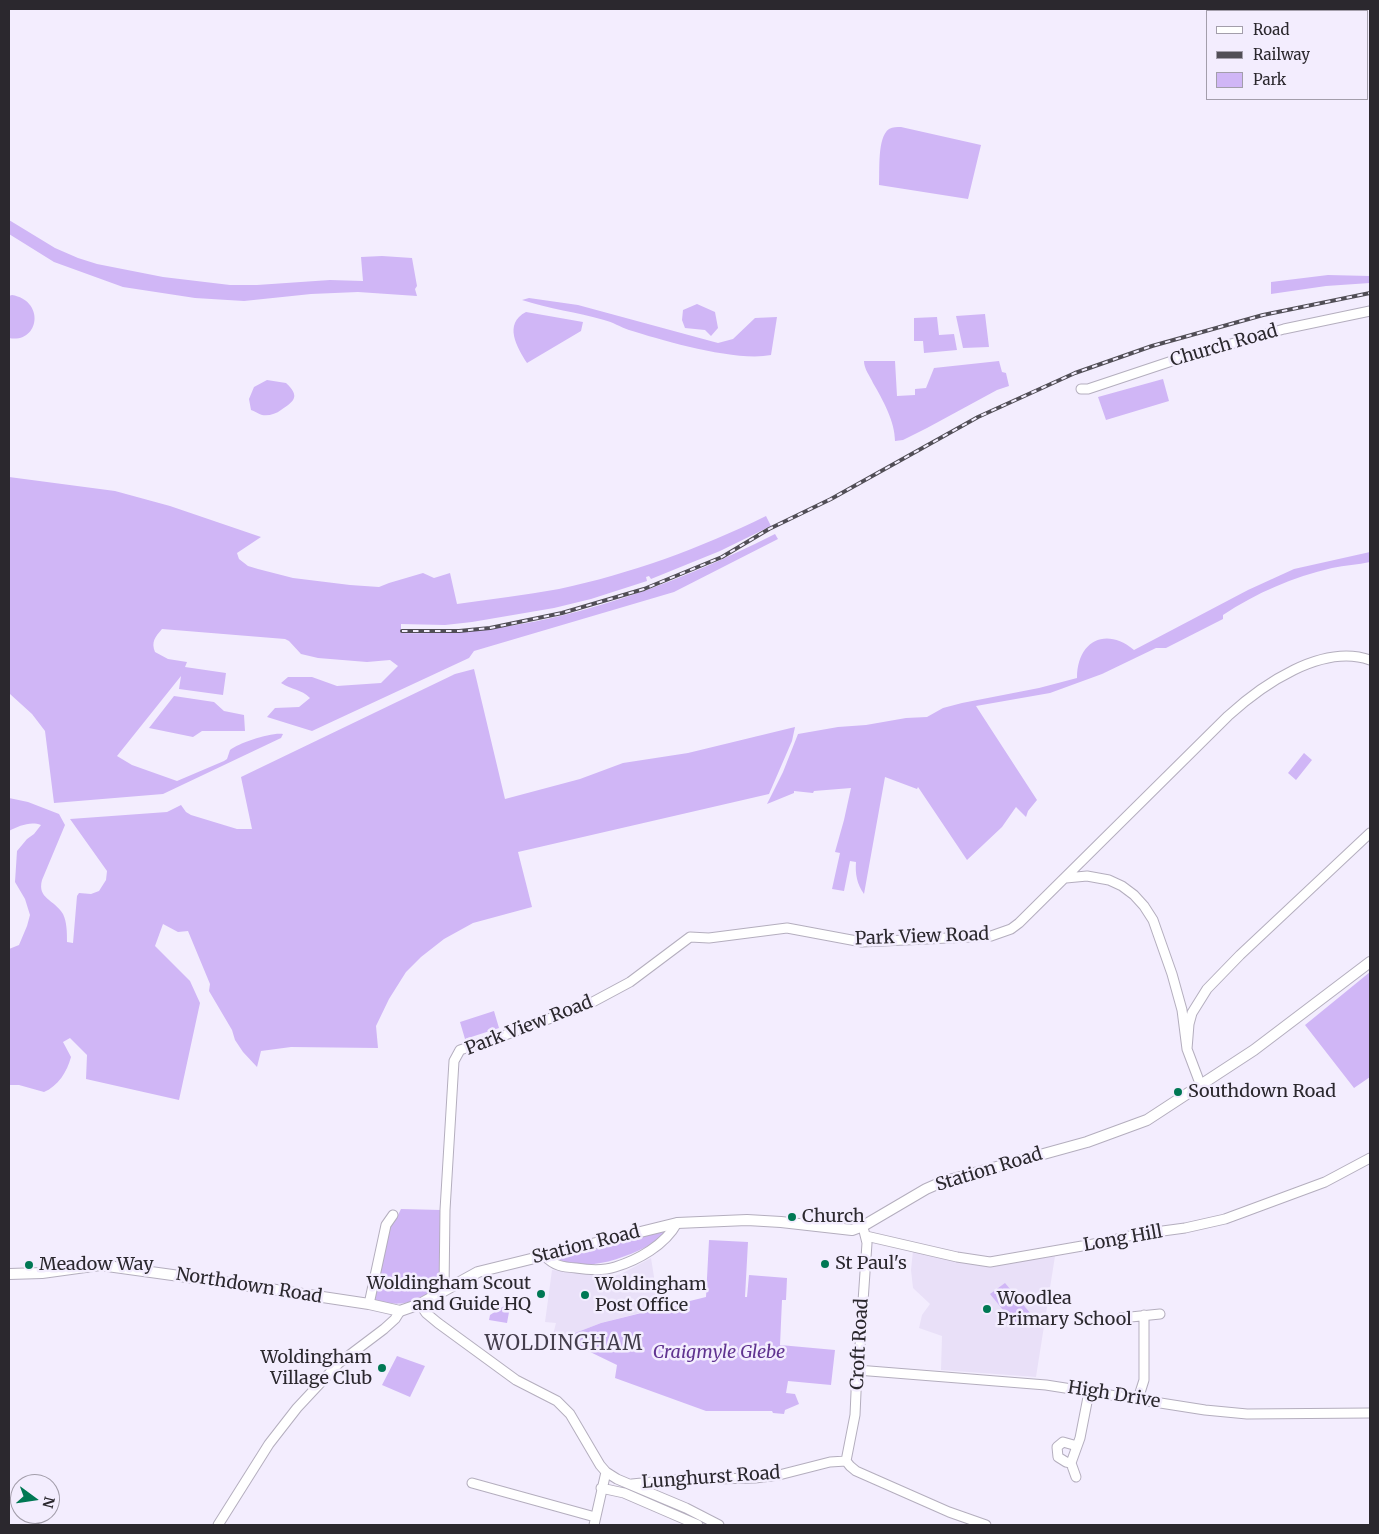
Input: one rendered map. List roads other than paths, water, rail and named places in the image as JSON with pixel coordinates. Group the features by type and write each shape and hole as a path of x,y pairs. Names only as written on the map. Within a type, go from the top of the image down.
{"street":[{"name":"Church Road","path":"1081,389 1088,389 1181,358 1284,329 1370,311"},
{"name":"Park View Road","path":"444,1290 445,1210 454,1061 460,1050 505,1036 590,1004 630,982 690,937 708,938 787,928 862,942 991,936 1011,929 1066,878 1228,716 1247,700 1307,663 1342,655 1370,660"},
{"path":"1187,1049 1192,1013 1207,989 1240,955 1370,833"},
{"path":"1066,878 1087,876 1109,880 1128,891 1144,906 1153,920 1172,974 1182,1010 1187,1049 1200,1086"},
{"name":"Station Road","path":"400,1310 420,1304 478,1272 677,1223 747,1220 864,1231 926,1189 942,1182 1087,1142 1146,1120 1254,1050 1370,962"},
{"name":"Long Hill","path":"864,1231 957,1257 990,1262 1105,1242 1133,1235 1185,1228 1225,1219 1324,1182 1370,1158"},
{"path":"369,1304 386,1225 393,1215"},
{"path":"545,1256 551,1263 563,1267 600,1269 614,1267 652,1249 666,1239 677,1223"},
{"name":"Croft Road","path":"846,1461 856,1415 857,1370 867,1243 864,1231"},
{"name":"Northdown Road","path":"9,1274 42,1273 100,1265 400,1310"},
{"path":"420,1304 426,1313 438,1323 516,1380 558,1401 570,1414 586,1443 606,1472 719,1525"},
{"path":"232,1525 221,1522 269,1444 297,1408 339,1363 384,1329 395,1319 400,1310"},
{"path":"1122,1318 1160,1314"},
{"path":"1138,1399 1144,1380 1144,1315"},
{"name":"High Drive","path":"857,1370 1046,1385 1205,1410 1247,1414 1370,1413"},
{"path":"1076,1477 1071,1463 1080,1438 1089,1392"},
{"path":"1071,1463 1058,1457 1057,1447 1063,1442 1077,1446"},
{"path":"846,1461 864,1475 949,1512 986,1525"},
{"name":"Lunghurst Road","path":"629,1484 672,1480 754,1478 779,1475 830,1462 846,1461"},
{"path":"472,1483 594,1521 606,1472"},
{"path":"601,1488 624,1494 698,1525"}],"railway":[{"path":"402,631 459,631 490,628 562,613 644,589 722,557 769,529 831,499 978,417 1075,373 1152,346 1263,315 1370,293"}],"place":[{"name":"Southdown Road","path":"1178,1092"},
{"name":"Church","path":"792,1217"},
{"name":"St Paul's","path":"825,1264"},
{"name":"Meadow Way","path":"29,1265"},
{"name":"Woldingham Scout and Guide HQ","path":"541,1294"},
{"name":"Woldingham Post Office","path":"585,1295"},
{"name":"Woodlea Primary School","path":"987,1309"},
{"name":"Woldingham Village Club","path":"382,1368"}],"district":[{"name":"WOLDINGHAM","path":"564,1344"}],"park label":[{"name":"Craigmyle Glebe","path":"719,1353"}]}
